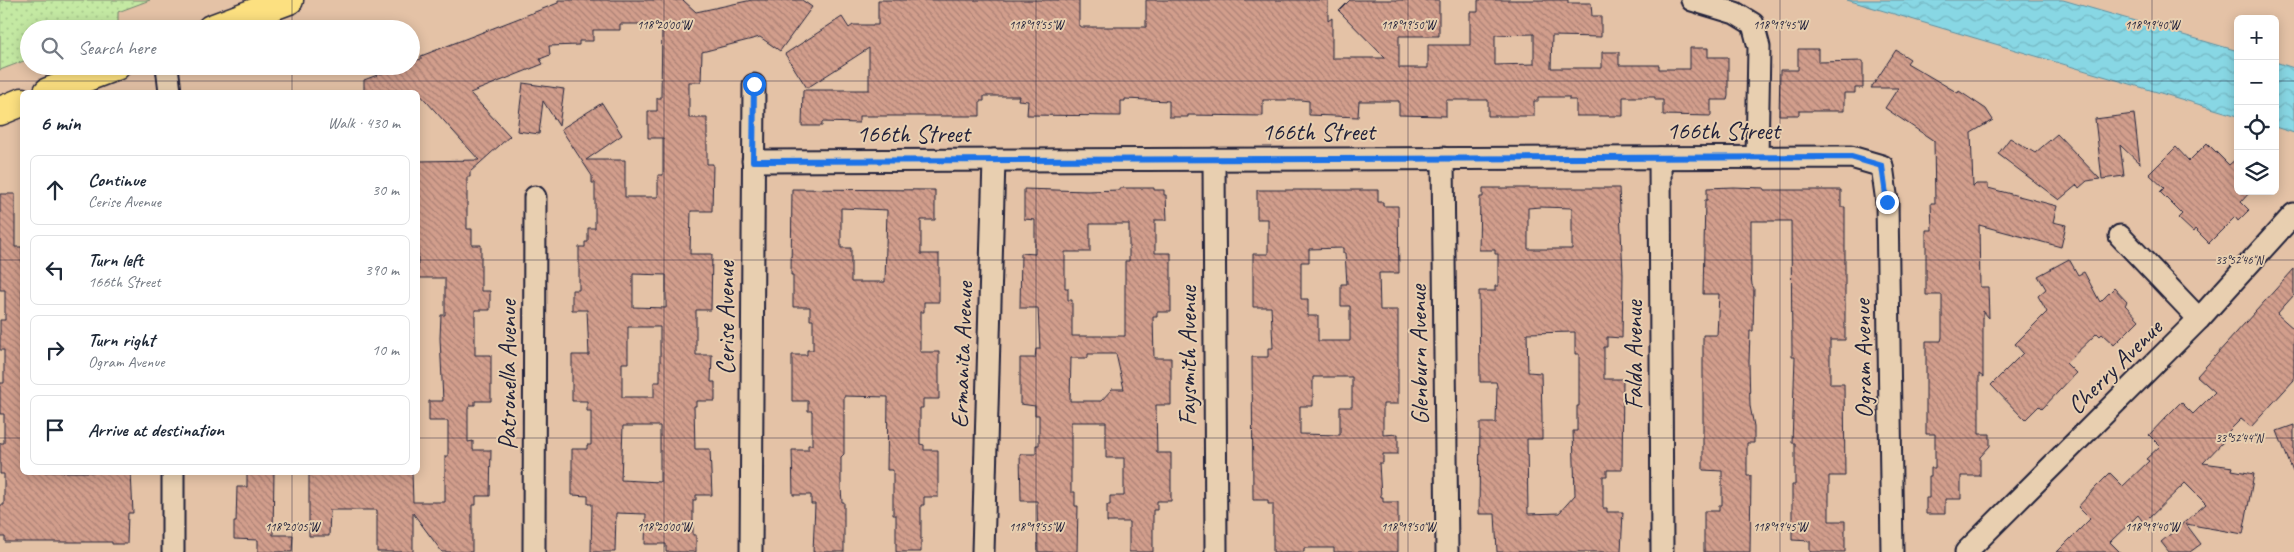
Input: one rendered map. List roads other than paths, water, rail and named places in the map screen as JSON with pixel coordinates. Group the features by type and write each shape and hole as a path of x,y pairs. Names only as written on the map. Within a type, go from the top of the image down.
{"main road":[{"path":"236,20 289,0"},
{"path":"53,90 92,75"},
{"path":"0,111 20,103"}],"street":[{"path":"1692,0 1736,13 1753,24 1759,47 1757,158"},
{"path":"168,75 170,90"},
{"name":"Cerise Avenue","path":"751,552 754,84"},
{"name":"166th Street","path":"753,161 1851,157 1882,166"},
{"name":"Glenburn Avenue","path":"1443,158 1447,552"},
{"name":"Falda Avenue","path":"1660,158 1662,552"},
{"name":"Faysmith Avenue","path":"1214,159 1216,552"},
{"name":"Ermanita Avenue","path":"983,552 994,160"},
{"name":"Ogram Avenue","path":"1882,166 1887,202 1892,552"},
{"name":"Patronella Avenue","path":"534,552 535,197"},
{"name":"Cherry Avenue","path":"1966,552 2200,319 2294,214"},
{"path":"2120,236 2200,319"},
{"path":"173,475 173,552"}],"water":[{"path":"1847,0 2063,0 2234,50 2234,115"},
{"path":"2279,63 2294,68 2294,133 2279,128"}]}
